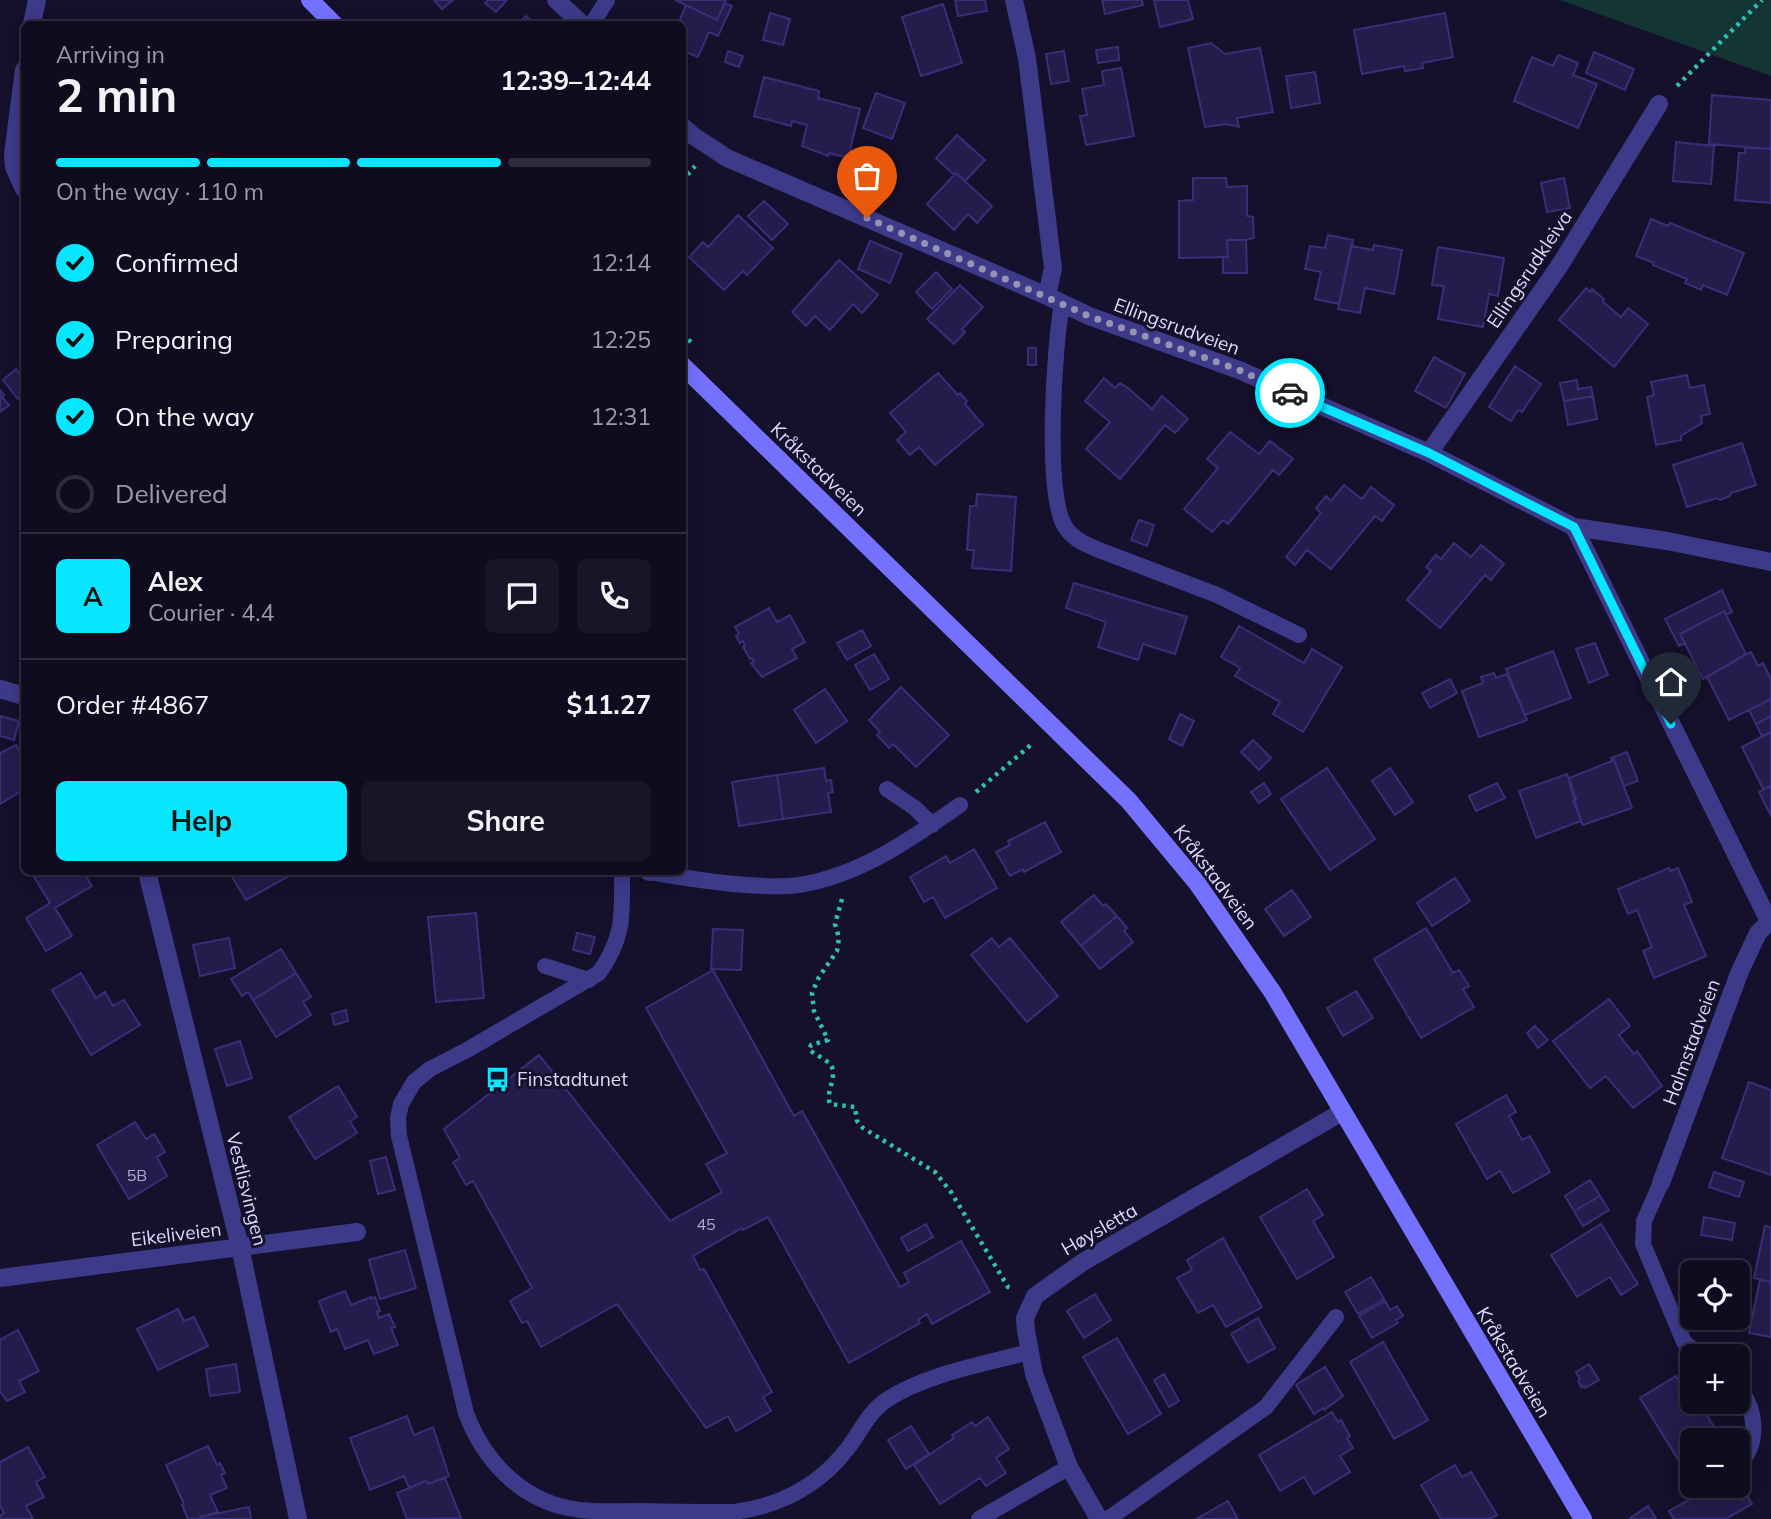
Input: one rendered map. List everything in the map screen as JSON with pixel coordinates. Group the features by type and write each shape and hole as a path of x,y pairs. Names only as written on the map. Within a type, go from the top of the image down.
{"main road":[{"path":"310,0 331,21"},
{"name":"Kråkstadveien","path":"686,369 1086,758 1147,821 1197,883 1273,993 1583,1519"}],"street":[{"path":"33,21 37,0"},
{"path":"556,0 579,21"},
{"path":"1014,0 1027,58 1051,250 1054,300"},
{"path":"21,94 13,154 14,167 21,182"},
{"name":"Ellingsrudkleiva","path":"1429,453 1560,265 1659,104"},
{"name":"Ellingsrudveien","path":"686,130 727,158 1125,330 1239,370 1429,453 1574,527 1667,541 1771,562"},
{"name":"Halmstadveien","path":"1574,527 1770,920 1750,946 1661,1183"},
{"path":"0,690 21,695"},
{"name":"Vestlisvingen","path":"148,875 240,1247 298,1519"},
{"name":"Høysletta","path":"1035,1296 1083,1262 1342,1112"},
{"name":"Eikeliveien","path":"0,1278 357,1232"},
{"path":"1035,1296 1026,1318 1029,1352 1041,1395 1069,1467 1099,1519"}],"lane":[{"path":"594,21 607,0"},
{"path":"1054,300 1057,341 1054,487 1062,522 1069,533 1080,542 1217,595 1299,635"},
{"path":"887,789 915,808 932,825"},
{"path":"676,875 775,886 799,885 864,864 899,846 960,805"},
{"path":"622,875 622,926 614,953 599,973 467,1051 430,1069 414,1082 407,1092 397,1118 405,1162 466,1413 475,1437 486,1454 525,1490 566,1508 590,1511 751,1510 793,1496 811,1485 843,1454 872,1412 896,1394 932,1379 1029,1352"},
{"path":"545,966 589,980"},
{"path":"1661,1183 1644,1221 1643,1244 1686,1344"},
{"path":"1108,1519 1266,1407 1336,1318"},
{"path":"1750,1410 1753,1427 1750,1449"},
{"path":"979,1519 1069,1467"}],"path":[{"path":"1659,104 1763,0"},
{"path":"960,805 1040,736"},
{"path":"839,874 843,895 835,924 839,939 837,951 812,993 814,1011 828,1040 811,1045 809,1050 831,1065 834,1074 827,1096 830,1104 855,1107 858,1121 863,1128 935,1172 951,1192 1008,1287 1035,1296"}],"green space":[{"path":"1560,0 1771,0 1771,76"}],"building":[{"path":"434,0 453,0 442,9"},
{"path":"488,0 507,0 496,12 485,3"},
{"path":"675,0 726,0 717,20"},
{"path":"955,0 985,0 987,11 958,16"},
{"path":"1102,0 1142,0 1143,5 1105,14"},
{"path":"1154,0 1188,0 1193,19 1160,27"},
{"path":"725,3 732,6 718,36 709,32 698,57 686,52 686,21 679,21 686,5 717,20"},
{"path":"943,4 962,63 921,76 902,17"},
{"path":"770,13 790,19 783,45 763,40"},
{"path":"1445,13 1453,57 1422,63 1423,68 1405,71 1404,66 1362,74 1354,30"},
{"path":"1211,43 1225,54 1260,48 1273,112 1237,118 1239,127 1227,124 1205,127 1188,48"},
{"path":"1118,47 1119,60 1098,63 1096,50"},
{"path":"728,51 743,56 739,67 725,62"},
{"path":"1064,51 1069,81 1051,84 1046,54"},
{"path":"1594,52 1634,69 1625,90 1586,73"},
{"path":"1558,55 1578,63 1573,75 1597,84 1578,128 1514,101 1532,57 1553,66"},
{"path":"1121,68 1134,136 1086,145 1080,116 1087,115 1082,89 1104,85 1102,71"},
{"path":"1315,72 1320,103 1291,108 1286,76"},
{"path":"764,77 819,91 818,98 860,109 848,158 829,153 828,156 802,146 807,125 792,121 791,126 754,116"},
{"path":"876,93 905,103 892,139 863,128"},
{"path":"1712,95 1771,100 1771,149 1709,144"},
{"path":"957,135 985,160 965,181 956,173 954,175 936,158"},
{"path":"1676,142 1714,146 1711,184 1673,181"},
{"path":"1745,147 1771,149 1771,203 1735,200 1739,153 1745,153"},
{"path":"956,173 992,206 977,223 968,214 954,230 927,204"},
{"path":"1193,178 1226,178 1227,187 1247,186 1247,216 1253,217 1254,238 1227,240 1228,257 1179,258 1179,201 1193,200"},
{"path":"1564,178 1570,208 1547,212 1541,183"},
{"path":"764,201 788,224 772,240 748,216"},
{"path":"738,215 773,248 747,275 743,271 724,290 689,257 703,242 708,247"},
{"path":"1651,219 1668,226 1670,223 1744,253 1727,295 1703,285 1701,290 1685,283 1687,279 1636,256"},
{"path":"1328,235 1353,240 1339,304 1315,299 1321,272 1305,269 1310,246 1325,248"},
{"path":"1227,240 1246,240 1247,273 1223,273 1223,257 1228,257"},
{"path":"870,241 902,254 890,283 858,269"},
{"path":"1374,245 1402,250 1394,294 1365,288 1360,313 1338,309 1351,246 1373,250"},
{"path":"1438,247 1504,258 1498,296 1489,294 1483,327 1438,319 1444,286 1432,285"},
{"path":"839,260 878,295 862,313 853,304 830,330 815,316 806,326 792,312"},
{"path":"936,272 952,289 932,309 916,292"},
{"path":"960,285 983,307 962,329 965,332 954,344 927,319"},
{"path":"1586,288 1591,292 1592,289 1621,317 1628,308 1648,324 1614,367 1559,320"},
{"path":"1028,348 1036,348 1036,365 1028,365"},
{"path":"1434,357 1465,374 1446,408 1415,391"},
{"path":"1515,366 1541,384 1522,412 1518,410 1511,421 1489,407"},
{"path":"16,369 21,376 21,396 18,399 3,380"},
{"path":"938,373 967,401 965,404 983,425 935,465 919,447 910,455 897,440 906,432 890,413"},
{"path":"1687,375 1690,388 1704,385 1710,414 1701,416 1702,423 1681,436 1681,440 1656,445 1647,397 1654,395 1651,382"},
{"path":"1104,378 1115,388 1120,383 1128,388 1152,409 1162,396 1188,419 1175,433 1165,425 1120,479 1086,449 1110,422 1085,401"},
{"path":"1577,380 1578,389 1591,387 1593,396 1564,401 1560,383"},
{"path":"0,390 9,405 0,412"},
{"path":"1593,396 1597,419 1568,425 1564,401"},
{"path":"1230,432 1259,454 1270,441 1293,459 1279,475 1273,470 1228,524 1223,520 1212,532 1184,509 1218,468 1207,459"},
{"path":"1742,443 1756,485 1731,493 1720,500 1717,498 1687,507 1673,465"},
{"path":"1344,485 1362,499 1371,487 1394,505 1382,521 1375,516 1331,569 1307,550 1295,565 1286,557 1321,513 1316,508 1326,496 1331,501"},
{"path":"977,494 1016,497 1011,571 972,568 974,550 967,550 970,506 976,506"},
{"path":"1139,520 1154,525 1147,546 1131,540"},
{"path":"1454,543 1471,557 1481,545 1504,564 1491,580 1485,575 1440,628 1407,600 1431,571 1426,567 1436,555 1441,559"},
{"path":"1074,583 1187,617 1175,654 1143,644 1138,660 1098,647 1106,622 1066,608"},
{"path":"1722,590 1732,612 1726,615 1724,611 1680,634 1685,643 1679,646 1665,619"},
{"path":"769,608 777,622 790,615 805,642 792,649 797,658 762,677 751,663 754,662 743,647 743,641 740,643 736,636 739,634 735,627"},
{"path":"1724,611 1746,654 1703,679 1680,634"},
{"path":"1239,626 1304,663 1312,649 1342,667 1303,732 1273,714 1280,702 1235,676 1240,668 1221,657"},
{"path":"862,630 871,646 847,660 837,643"},
{"path":"1595,643 1608,675 1589,683 1576,649"},
{"path":"1553,651 1571,698 1525,715 1506,669"},
{"path":"1751,652 1758,666 1763,663 1771,679 1771,699 1729,720 1707,677"},
{"path":"874,654 889,679 870,690 855,665"},
{"path":"1494,673 1496,678 1507,674 1527,720 1479,737 1462,691 1483,683 1481,677"},
{"path":"1450,679 1457,693 1430,708 1422,693"},
{"path":"901,687 949,735 916,767 893,744 889,748 877,735 880,732 869,720"},
{"path":"825,689 847,721 816,743 794,710"},
{"path":"1771,699 1771,716 1756,724 1749,710"},
{"path":"1180,714 1194,721 1182,746 1169,739"},
{"path":"0,716 19,721 14,740 0,736"},
{"path":"1771,716 1771,732 1762,736 1756,724"},
{"path":"1771,732 1771,786 1763,789 1742,747"},
{"path":"1253,740 1271,758 1259,770 1241,752"},
{"path":"16,745 21,754 21,793 0,804 0,753"},
{"path":"1627,752 1638,781 1624,786 1611,758"},
{"path":"1614,760 1632,808 1583,825 1573,801 1576,799 1569,778"},
{"path":"824,768 826,781 831,780 833,792 828,793 831,812 783,819 777,775"},
{"path":"1327,768 1375,839 1330,870 1281,799"},
{"path":"1390,768 1413,802 1395,815 1372,781"},
{"path":"1567,774 1581,821 1536,838 1519,791"},
{"path":"777,775 783,819 739,826 732,782"},
{"path":"1264,783 1271,794 1259,803 1251,792"},
{"path":"1497,783 1505,798 1476,811 1469,796"},
{"path":"1771,786 1771,816 1759,792"},
{"path":"1045,822 1061,852 1024,872 1023,869 1010,876 996,852 1010,845 1008,841"},
{"path":"974,849 997,888 945,918 933,897 924,902 910,877 946,856 950,863"},
{"path":"1669,868 1670,871 1678,868 1692,902 1684,905 1706,956 1654,978 1643,951 1652,947 1637,910 1628,914 1618,889"},
{"path":"33,875 85,875 92,886 55,908 72,936 46,951 26,918 50,903"},
{"path":"231,875 291,875 246,900"},
{"path":"1455,878 1470,901 1432,926 1417,903"},
{"path":"1292,890 1311,917 1284,936 1265,909"},
{"path":"1094,895 1117,916 1081,946 1061,922"},
{"path":"476,913 484,998 436,1002 428,917"},
{"path":"1117,916 1127,928 1124,931 1133,942 1100,969 1081,946"},
{"path":"1426,928 1453,973 1459,970 1469,986 1463,989 1474,1007 1421,1038 1374,959"},
{"path":"713,929 743,930 741,970 711,969"},
{"path":"577,933 595,937 590,954 573,950"},
{"path":"229,938 235,968 200,976 193,945"},
{"path":"992,938 999,947 1010,938 1058,996 1027,1022 971,955"},
{"path":"281,949 296,973 253,1000 248,992 242,996 231,979"},
{"path":"713,970 794,1116 802,1111 900,1287 909,1282 904,1273 961,1241 990,1292 932,1324 927,1314 918,1320 920,1323 849,1363 768,1217 743,1230 742,1228 693,1256 700,1270 704,1269 772,1392 763,1397 771,1411 736,1431 728,1416 706,1428 617,1304 541,1347 527,1321 522,1323 510,1301 532,1288 473,1181 466,1185 453,1162 460,1158 444,1129 539,1055 670,1221 722,1192 706,1164 727,1153 646,1008"},
{"path":"81,973 96,998 105,992 113,1006 124,1000 140,1025 91,1055 52,990"},
{"path":"296,973 311,997 303,1002 311,1015 276,1037 253,1000"},
{"path":"1356,991 1373,1018 1343,1036 1327,1008"},
{"path":"1609,999 1630,1026 1619,1035 1634,1054 1637,1051 1662,1086 1633,1108 1606,1076 1590,1088 1553,1041"},
{"path":"346,1010 348,1021 334,1025 332,1014"},
{"path":"1535,1026 1548,1040 1538,1048 1527,1033"},
{"path":"240,1041 252,1078 227,1086 215,1049"},
{"path":"1749,1082 1771,1090 1771,1175 1722,1158"},
{"path":"338,1086 357,1117 350,1121 357,1133 315,1159 289,1117"},
{"path":"1506,1095 1516,1112 1509,1116 1522,1140 1530,1136 1550,1172 1513,1193 1500,1171 1487,1179 1456,1124"},
{"path":"135,1122 146,1139 154,1134 165,1152 157,1157 167,1176 129,1199 97,1145"},
{"path":"386,1157 395,1190 378,1194 370,1161"},
{"path":"1714,1172 1744,1182 1739,1197 1709,1187"},
{"path":"1590,1180 1600,1196 1574,1211 1565,1196"},
{"path":"1307,1189 1323,1215 1313,1221 1334,1257 1297,1279 1260,1217"},
{"path":"1600,1196 1609,1210 1583,1226 1574,1211"},
{"path":"1704,1217 1735,1223 1732,1240 1701,1235"},
{"path":"926,1224 933,1237 908,1251 901,1238"},
{"path":"1601,1224 1638,1284 1621,1295 1610,1277 1577,1297 1551,1255"},
{"path":"1765,1226 1771,1227 1771,1282 1754,1278"},
{"path":"1223,1238 1262,1307 1226,1327 1213,1305 1198,1313 1177,1278 1192,1270 1187,1260"},
{"path":"405,1250 416,1288 380,1299 369,1260"},
{"path":"1371,1277 1384,1299 1358,1314 1345,1292"},
{"path":"1760,1280 1771,1282 1771,1337 1749,1333"},
{"path":"345,1291 351,1305 375,1297 380,1311 377,1312 379,1318 389,1314 395,1327 391,1328 398,1345 374,1354 368,1340 345,1349 337,1329 331,1332 319,1301"},
{"path":"1095,1294 1111,1320 1084,1338 1067,1311"},
{"path":"1385,1301 1390,1310 1397,1306 1403,1316 1396,1320 1398,1323 1372,1338 1359,1316"},
{"path":"178,1309 184,1321 194,1317 208,1346 158,1370 137,1329"},
{"path":"1258,1318 1275,1348 1248,1363 1231,1334"},
{"path":"18,1330 39,1371 19,1381 25,1392 7,1401 0,1391 0,1340"},
{"path":"1117,1338 1161,1414 1128,1434 1083,1357"},
{"path":"1383,1342 1428,1420 1394,1439 1350,1362"},
{"path":"236,1364 240,1392 210,1396 206,1369"},
{"path":"1589,1364 1599,1380 1585,1388 1581,1387 1576,1372"},
{"path":"1325,1367 1343,1396 1314,1414 1296,1385"},
{"path":"1164,1374 1179,1401 1169,1407 1154,1380"},
{"path":"1676,1376 1680,1383 1680,1414 1706,1414 1714,1428 1680,1428 1680,1462 1640,1398"},
{"path":"1332,1412 1338,1422 1341,1420 1350,1436 1347,1438 1353,1448 1340,1456 1350,1472 1314,1494 1304,1477 1280,1491 1259,1455"},
{"path":"407,1416 414,1435 433,1427 449,1476 409,1488 404,1476 370,1490 350,1438"},
{"path":"988,1417 1009,1449 996,1458 1006,1473 986,1486 980,1478 940,1504 914,1465 954,1438 952,1435 972,1422 975,1426"},
{"path":"911,1426 929,1454 906,1469 888,1440"},
{"path":"208,1446 217,1465 220,1463 225,1473 221,1475 227,1488 210,1495 218,1512 200,1519 188,1519 166,1465"},
{"path":"28,1447 45,1477 36,1482 44,1497 26,1506 33,1519 0,1519 4,1513 0,1505 0,1462"},
{"path":"1455,1465 1462,1477 1471,1472 1497,1515 1489,1519 1441,1519 1421,1485"},
{"path":"445,1478 461,1518 407,1519 397,1493 426,1481 428,1484"},
{"path":"1692,1498 1748,1498 1752,1504 1726,1519 1674,1519 1669,1511"},
{"path":"1228,1501 1238,1519 1196,1519"},
{"path":"1648,1506 1656,1519 1629,1519"},
{"path":"249,1507 251,1519 200,1519 200,1517"}],"way so far":[{"path":"867,218 1089,316 1239,370 1290,393"}],"place":[{"name":"Finstadtunet","path":"497,1079"}],"route":[{"path":"1290,393 1429,453 1574,527 1671,724"}]}
